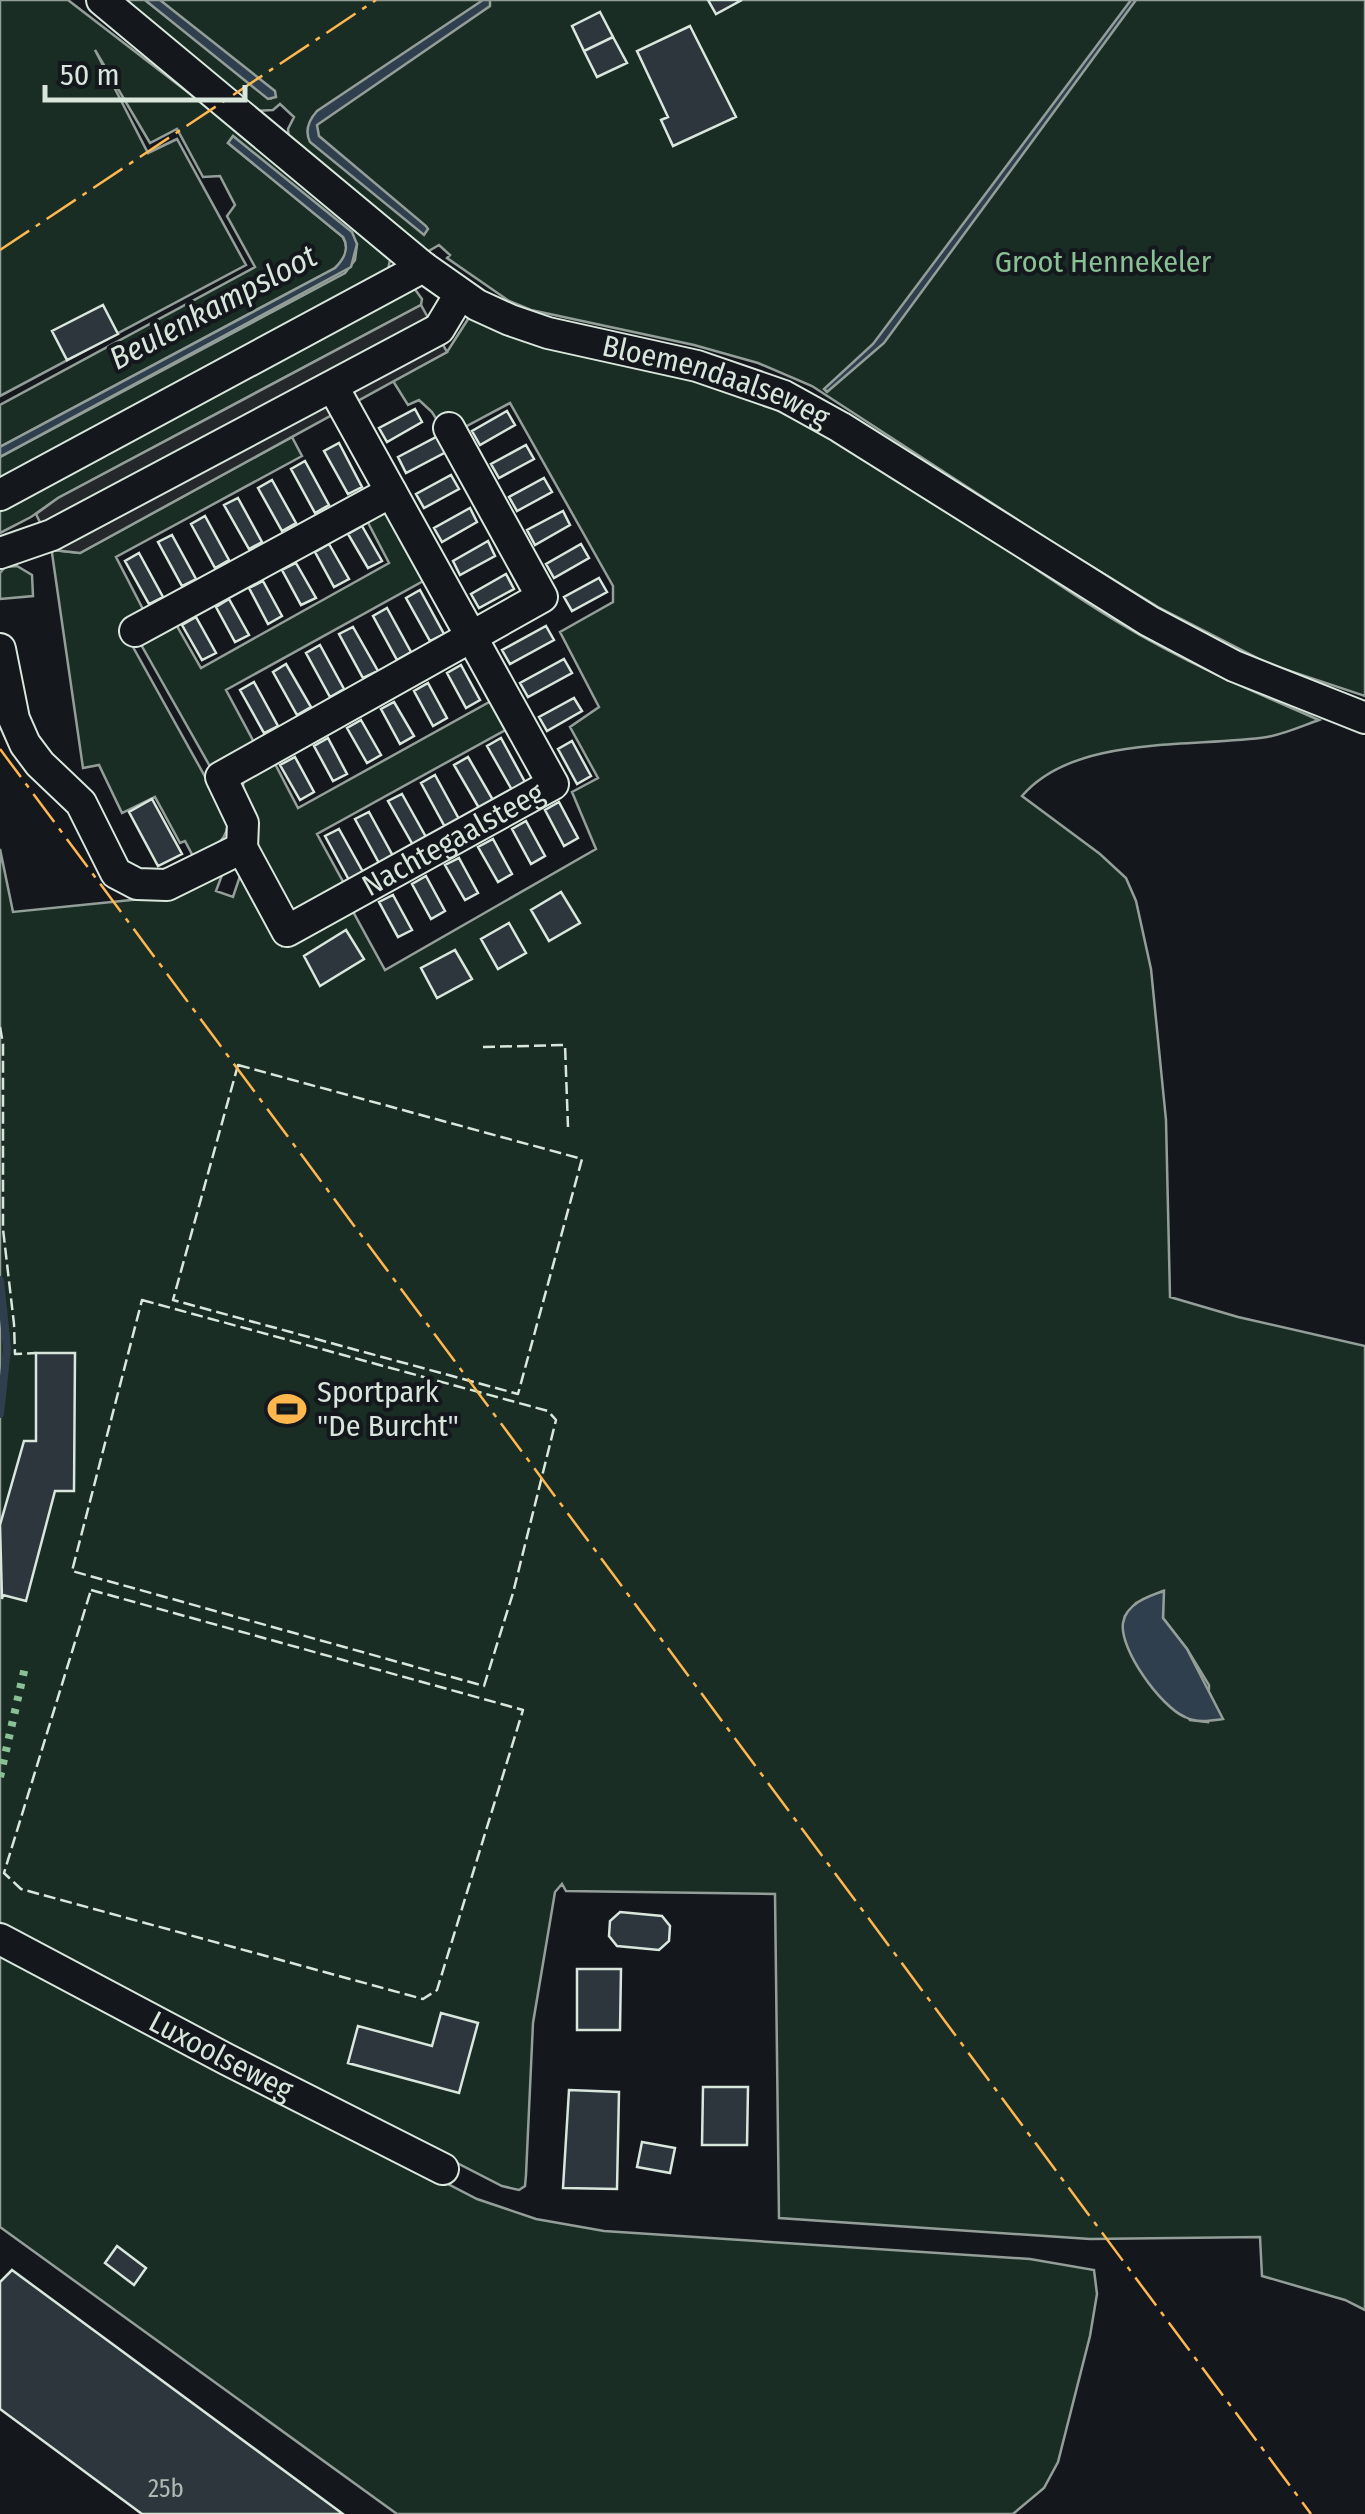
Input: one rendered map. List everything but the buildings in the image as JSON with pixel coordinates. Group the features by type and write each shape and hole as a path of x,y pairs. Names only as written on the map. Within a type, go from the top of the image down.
{"street":[{"name":"Bloemendaalseweg","path":"102,0 460,294 510,320 548,333 697,366 784,396 1150,621 1234,666 1365,718"},
{"path":"0,495 423,267"},
{"path":"0,553 52,535 438,328 452,312 460,294"},
{"name":"Nachtegaalsteeg","path":"333,387 391,492 472,636 554,784 287,931 242,848 242,823 221,777 472,636 542,598 449,428"},
{"path":"134,631 391,492"},
{"path":"0,649 14,719 26,744 40,764 81,803 116,873 137,884 167,886 242,848"},
{"name":"Luxoolseweg","path":"0,1939 226,2060 443,2169"}],"green space":[{"path":"0,0 68,0 237,130 390,260 387,274 0,484 0,457 345,273 355,260 357,244 233,136 228,143 343,237 346,250 341,261 335,268 0,447 0,405 255,267 227,216 235,205 220,176 203,177 177,129 150,143 95,50 148,153 177,139 246,265 0,396"},
{"name":"Groot Hennekeler","path":"118,0 145,0 272,99 160,0 1365,0 1365,696 1269,664 1158,607 812,386 758,363 694,345 531,310 509,301 447,258 450,255 439,245 427,252 289,141 288,129 294,117 280,104 273,110 254,111"},
{"path":"414,288 422,299 421,305 58,498 0,533 0,506"},
{"path":"470,316 671,371 788,415 874,461 1145,638 1319,720 1267,737 1103,753 1072,762 1045,776 1022,796 1100,854 1126,878 1136,901 1151,969 1166,1120 1170,1297 1365,1346 1365,2310 1345,2300 1262,2276 1260,2237 1090,2239 779,2218 775,1894 566,1891 562,1884 555,1892 533,2023 526,2175 525,2186 519,2190 502,2186 0,1928 0,849 13,912 151,898 225,867 216,891 233,897 241,873 282,946 351,908 385,970 596,849 572,792 598,778 570,727 599,707 560,632 613,602 613,586 510,403 463,428 442,428 419,400 408,405 393,381 447,352","holes":["1163,1591 1163,1618 1209,1685 1208,1722 1190,1720 1125,1616 1136,1603"]},
{"path":"292,437 302,456 116,557 146,615 123,629 228,818 223,838 194,858 185,841 180,843 155,797 122,813 99,765 83,768 52,553 80,553"},
{"path":"386,513 425,580 226,690 256,746 212,770 139,641 174,621 201,668 389,563 364,515"},
{"path":"17,566 32,575 33,596 0,599 0,573 5,567"},
{"path":"493,700 509,728 317,834 347,889 295,911 276,887 257,847 245,805 245,775 272,758 298,808"},
{"path":"0,1951 477,2199 536,2219 604,2231 1030,2259 1094,2270 1097,2294 1090,2336 1058,2462 1044,2488 1013,2514 397,2514 0,2227"}],"shaded area":[{"path":"421,305 447,352 80,553 53,550 36,514 58,498"}],"water":[{"path":"145,0 160,0 275,91 276,97 268,99"},
{"path":"483,0 490,0 490,6 317,125 319,136 426,226 424,235 310,142 308,125 317,111"},
{"path":"1131,0 1136,0 884,343 827,392 824,389 873,344"},
{"path":"233,136 352,232 357,244 351,267 0,457 0,447 335,268 341,261 346,250 343,237 228,143"},
{"path":"1164,1591 1163,1618 1187,1649 1223,1719 1194,1720 1175,1711 1154,1690 1128,1647 1123,1623 1128,1611 1145,1598"}],"waterway":[{"name":"Beulenkampsloot","path":"0,1280 7,1348 0,1414"}],"hedge":[{"path":"0,1777 25,1667"}],"fence":[{"path":"0,1027 3,1229 15,1354 36,1353"},
{"path":"483,1047 565,1045 568,1127"},
{"path":"238,1065 582,1159 518,1394 173,1300 238,1065"},
{"path":"142,1300 548,1411 556,1420 513,1593 484,1686 72,1571 142,1300"},
{"path":"91,1590 523,1710 437,1990 423,1999 21,1889 4,1873 91,1590"}],"power":[{"path":"0,250 376,0"},
{"path":"0,749 1311,2514"}],"place":[{"name":"Sportpark \"De Burcht\"","path":"287,1409"}]}
